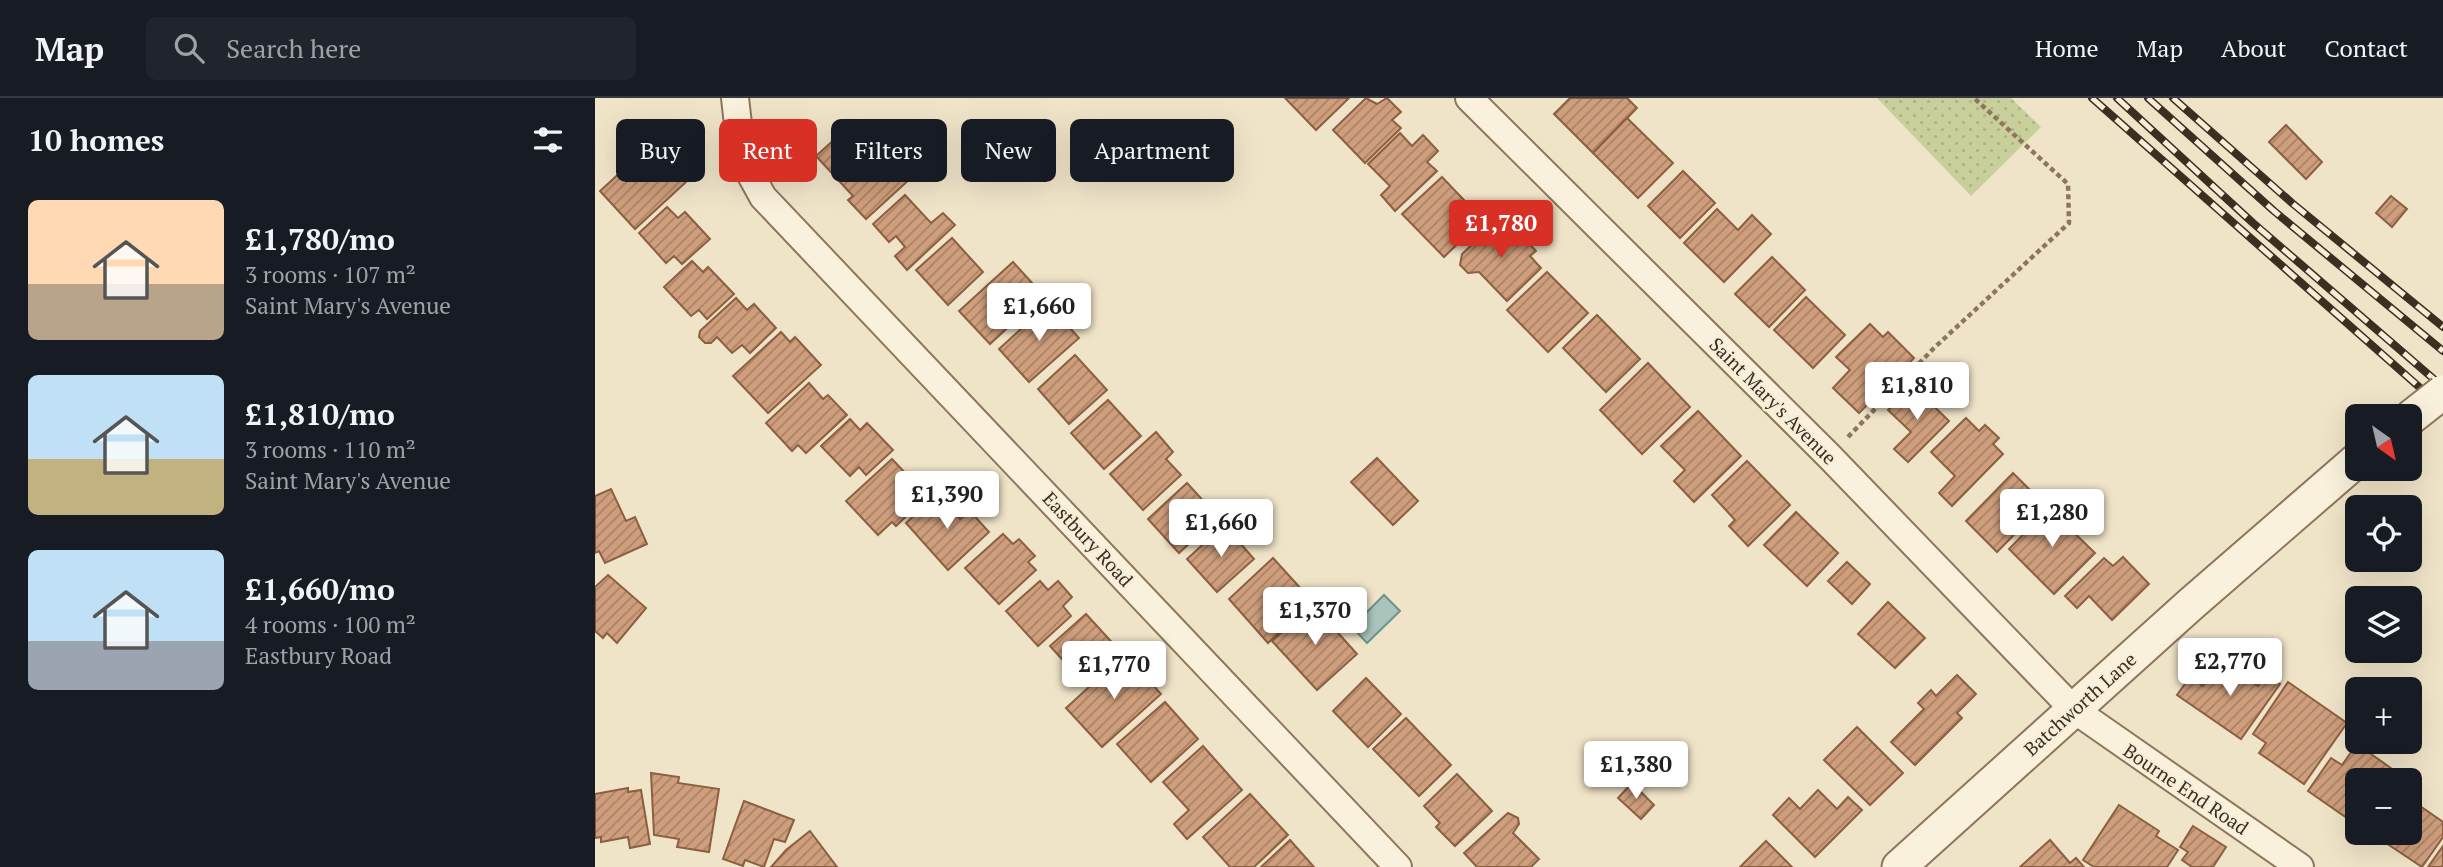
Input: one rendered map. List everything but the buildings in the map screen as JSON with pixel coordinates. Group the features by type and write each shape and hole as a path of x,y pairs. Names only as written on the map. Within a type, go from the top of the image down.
{"street":[{"name":"Eastbury Road","path":"735,98 742,159 763,197 1398,867"},
{"name":"Saint Mary's Avenue","path":"1469,98 1829,456 2073,709"},
{"path":"2422,409 2443,392"},
{"name":"Batchworth Lane","path":"1899,867 2073,709 2345,471"},
{"name":"Bourne End Road","path":"2073,709 2300,867"}],"path":[{"path":"1829,456 1934,348 2069,223 2068,184 1974,98"}],"green space":[{"path":"1877,98 2011,98 2041,127 1971,196"}],"water":[{"path":"1384,595 1400,611 1367,643 1352,627"}],"railway":[{"path":"2092,98 2443,408"},
{"path":"2117,98 2253,223 2443,387"},
{"path":"2148,98 2274,211 2443,351"},
{"path":"2173,98 2292,203 2443,327"}]}
